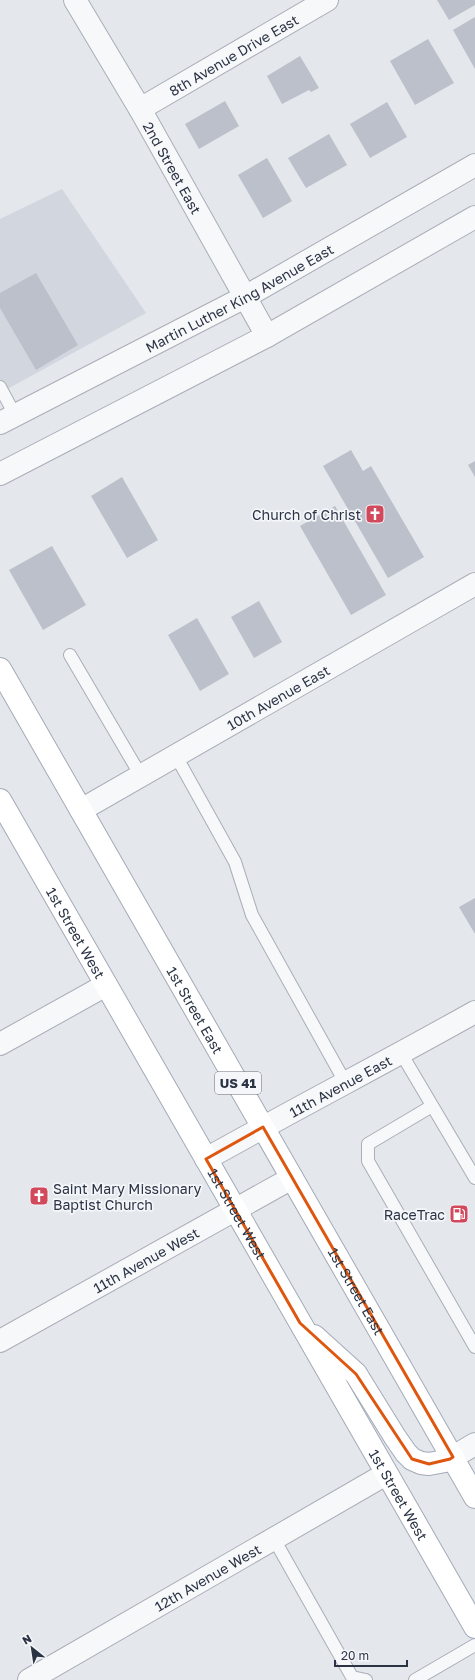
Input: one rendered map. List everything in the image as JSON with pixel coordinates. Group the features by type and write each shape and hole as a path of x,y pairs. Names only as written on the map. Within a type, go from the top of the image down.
{"main road":[{"name":"1st Street East","path":"0,669 475,1497"},
{"name":"1st Street West","path":"0,800 386,1474 475,1626"},
{"path":"300,1323 356,1374 406,1453 412,1459 429,1464 452,1458"}],"street":[{"name":"2nd Street East","path":"75,0 140,109 267,336"},
{"name":"8th Avenue Drive East","path":"140,109 327,0"},
{"name":"Martin Luther King Avenue East","path":"8,419 245,297 475,166"},
{"path":"0,474 267,336 475,218"},
{"name":"10th Avenue East","path":"81,810 475,584"},
{"path":"0,1044 106,985"},
{"name":"11th Avenue East","path":"206,1159 344,1082 401,1053 475,1012"},
{"name":"11th Avenue West","path":"0,1341 292,1178"},
{"path":"452,1458 475,1444"},
{"name":"12th Avenue West","path":"29,1680 386,1474"}],"lane":[{"path":"0,387 8,419"},
{"path":"70,655 141,776"},
{"path":"176,756 235,862 252,915 344,1082"},
{"path":"401,1053 475,1178"},
{"path":"432,1106 368,1144 368,1161 475,1347"},
{"path":"274,1539 352,1677 366,1680"},
{"path":"415,1680 475,1645"}],"highlighted area":[{"path":"263,1127 453,1457 450,1459 429,1464 412,1459 356,1374 300,1323 206,1159"}],"shaded area":[{"path":"62,189 146,313 0,393 0,219"}],"building":[{"path":"437,0 475,0 475,5 449,20"},
{"path":"475,17 475,69 453,30"},
{"path":"428,39 454,83 415,105 390,61"},
{"path":"300,56 319,88 311,92 309,90 282,104 267,76"},
{"path":"225,101 239,126 199,149 185,124"},
{"path":"387,102 407,137 370,158 350,124"},
{"path":"329,134 347,165 306,188 288,158"},
{"path":"267,158 292,201 263,218 238,175"},
{"path":"36,273 78,345 36,370 0,308 0,293"},
{"name":"Church of Christ","path":"351,450 363,471 371,466 424,557 388,578 323,466"},
{"path":"475,461 475,477 468,465"},
{"path":"122,477 158,540 127,558 91,496"},
{"path":"335,506 386,595 351,615 300,526"},
{"path":"52,546 86,605 43,630 9,570"},
{"path":"259,601 282,642 254,658 231,617"},
{"path":"197,618 229,674 200,691 168,635"},
{"path":"475,898 475,934 459,907"}],"place":[{"name":"Church of Christ","path":"375,514"},
{"name":"Saint Mary Missionary Baptist Church","path":"39,1196"},
{"name":"RaceTrac","path":"459,1214"}]}
